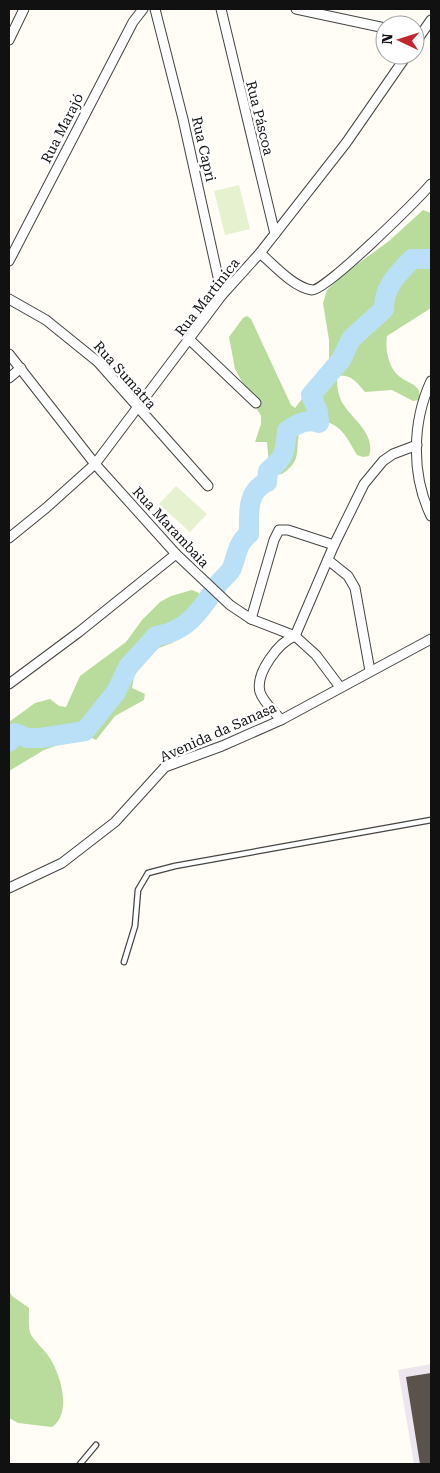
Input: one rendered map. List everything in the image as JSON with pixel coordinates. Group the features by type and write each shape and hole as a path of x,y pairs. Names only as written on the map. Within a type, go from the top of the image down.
{"street":[{"path":"9,40 24,9"},
{"name":"Rua Marajó","path":"9,261 133,22 143,9"},
{"name":"Rua Capri","path":"155,9 183,119 222,295"},
{"name":"Rua Páscoa","path":"221,9 275,234"},
{"path":"296,9 375,26"},
{"name":"Rua Martinica","path":"9,538 95,464 222,295 260,253 346,142 400,65"},
{"path":"260,253 298,285 314,291 318,290 337,275 431,184"},
{"name":"Rua Sumatra","path":"9,299 46,320 98,362 136,408 208,486"},
{"path":"190,340 256,402"},
{"name":"Rua Marambaia","path":"9,354 58,420 95,464 193,572 230,605 251,619 295,636 316,655 340,687"},
{"path":"9,378 21,368"},
{"path":"431,381 422,408 416,445 422,490 431,516"},
{"path":"281,720 262,696 260,678 277,648 286,640 295,636 334,545 364,484 372,472 393,454 416,445"},
{"path":"251,619 274,540 279,530 288,530 334,545"},
{"path":"9,684 79,632 176,554"},
{"path":"328,560 348,576 355,588 370,671"},
{"name":"Avenida da Sanasa","path":"9,888 62,863 115,822 165,767 222,746 281,720 431,639"}],"lane":[{"path":"124,962 135,926 138,890 148,873 175,866 431,820"},
{"path":"80,1464 96,1445"}],"shaded area":[{"path":"431,1364 431,1464 414,1464 398,1370"}],"green space":[{"path":"239,185 250,229 225,235 214,191"},
{"path":"423,210 431,213 431,308 387,336 386,341 390,364 400,377 417,388 419,400 413,401 392,390 365,392 349,377 337,377 341,401 362,428 369,441 369,456 357,455 342,432 332,424 318,421 312,422 303,426 300,432 296,456 290,468 282,474 273,473 269,466 267,442 255,442 261,424 261,416 235,369 229,337 243,318 247,316 251,319 291,405 295,408 329,363 329,340 323,303 327,290 344,274 389,241"},
{"path":"176,486 207,514 190,532 159,504"},
{"path":"192,590 199,593 204,605 196,620 172,643 159,648 148,656 134,676 132,688 145,694 144,700 115,716 96,740 86,735 44,750 9,771 9,722 35,703 50,699 59,706 66,707 80,676 126,642 142,620 160,602 171,596"},
{"path":"9,1291 12,1296 29,1308 31,1335 55,1367 61,1385 63,1395 62,1413 52,1427 18,1423 9,1418"}],"building":[{"path":"431,1373 431,1464 420,1464 406,1377"}],"waterway":[{"path":"9,742 15,733 27,738 41,738 85,731 116,692 128,667 156,636 177,630 200,610 219,583 231,570 240,545 249,534 249,512 252,497 255,491 267,482 268,471 281,458 286,445 287,431 302,422 311,421 319,423 318,412 311,395 341,360 351,339 384,309 389,287 401,270 412,259 431,259"}]}
